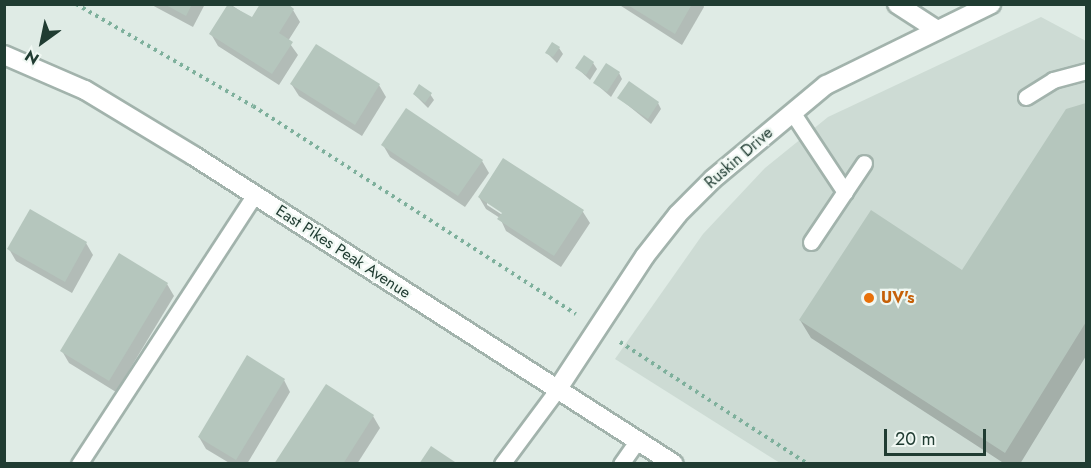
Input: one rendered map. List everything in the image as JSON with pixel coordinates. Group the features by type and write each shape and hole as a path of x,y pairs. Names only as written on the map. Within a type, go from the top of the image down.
{"main road":[{"path":"897,4 937,30"},
{"name":"Ruskin Drive","path":"557,390 678,214 792,112 826,86 991,4"},
{"name":"East Pikes Peak Avenue","path":"4,55 85,90 255,194 674,464"}],"lane":[{"path":"1026,97 1053,80 1086,71"},
{"path":"792,112 845,192"},
{"path":"811,242 864,163"},
{"path":"79,464 255,194"},
{"path":"502,464 557,390"},
{"path":"621,464 638,440"}],"path":[{"path":"76,4 253,106 808,464"}],"shaded area":[{"path":"1041,17 1086,41 1086,463 780,463 615,359 703,234 765,168 828,117"}],"building":[{"path":"164,4 192,4 186,16"},
{"path":"228,4 252,17 260,4 288,4 294,9 279,33 293,42 272,74 209,34"},
{"path":"626,4 692,4 675,34"},
{"path":"552,42 560,47 553,57 545,53"},
{"path":"316,44 380,84 355,125 290,84"},
{"path":"584,55 594,62 586,75 575,68"},
{"path":"606,63 620,72 607,92 593,83"},
{"path":"629,81 659,102 648,119 617,98"},
{"path":"419,84 432,93 425,103 413,94"},
{"path":"1086,103 1086,322 1005,453 799,320 871,210 962,270 1066,109"},
{"path":"406,108 483,160 458,196 381,145"},
{"path":"503,158 584,210 554,256 497,219 502,213 478,197"},
{"path":"30,209 87,242 65,282 7,249"},
{"path":"119,253 168,283 109,381 60,351"},
{"path":"247,355 285,379 236,460 198,437"},
{"path":"326,384 374,415 343,464 274,464"},
{"path":"431,446 458,464 419,464"}],"place":[{"name":"UV's","path":"869,298"}]}
